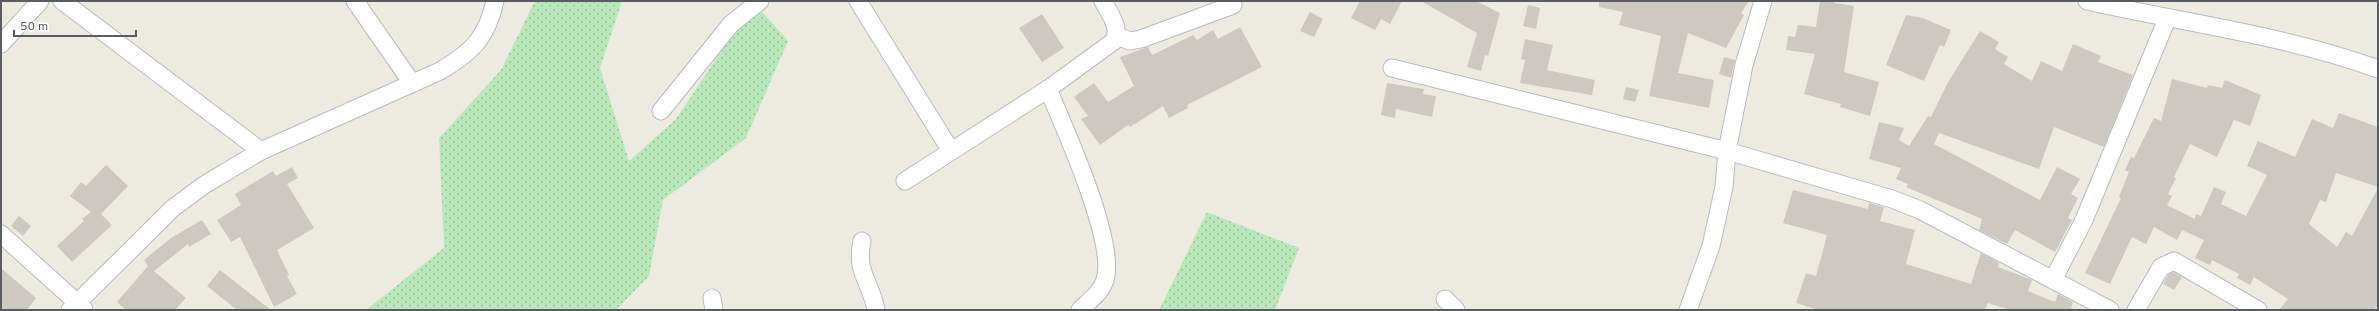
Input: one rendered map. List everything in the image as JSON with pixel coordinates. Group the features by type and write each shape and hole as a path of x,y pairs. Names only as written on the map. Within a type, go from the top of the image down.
{"street":[{"path":"1,44 40,1"},
{"path":"62,1 262,151"},
{"path":"355,1 412,83"},
{"path":"1,234 77,307 173,208 204,184 262,151 440,71 460,59 478,43 492,16 495,1"},
{"path":"661,111 731,24 760,1"},
{"path":"858,1 951,150"},
{"path":"905,181 1048,89 1114,41 1117,36 1116,24 1103,1"},
{"path":"1688,310 1711,246 1724,187 1727,151 1744,65 1763,1"},
{"path":"2087,1 2120,5 2167,19 2293,42 2378,69"},
{"path":"1117,36 1130,40 1141,39 1234,5"},
{"path":"2053,280 2084,220 2167,19"},
{"path":"1392,68 1727,151 1892,199 1920,210 2110,310"},
{"path":"1048,89 1086,181 1104,243 1107,264 1105,280 1099,292 1080,310"},
{"path":"862,241 859,260 874,300 876,310"},
{"path":"2136,310 2161,267 2174,261 2258,310"}],"green space":[{"path":"535,1 622,1 600,68 629,161 676,119 754,2 788,41 746,138 663,200 649,276 616,310 366,310 444,248 439,138 501,70"},
{"path":"1207,212 1299,248 1275,310 1159,310"}],"building":[{"path":"1360,1 1402,1 1390,24 1381,19 1375,30 1351,18"},
{"path":"1421,1 1476,1 1500,13 1488,56 1485,55 1481,71 1467,67 1477,33"},
{"path":"1599,1 1749,1 1741,13 1744,15 1726,48 1688,33 1678,73 1714,80 1709,108 1649,96 1661,36 1619,25 1623,12 1599,7"},
{"path":"1820,1 1835,1 1834,3 1854,6 1844,72 1879,82 1870,116 1840,107 1841,104 1804,94 1815,54 1786,50 1788,36 1795,37 1798,25 1816,27"},
{"path":"1528,5 1540,8 1536,29 1523,26"},
{"path":"1310,12 1323,19 1314,37 1300,31"},
{"path":"1042,14 1064,48 1042,62 1019,28"},
{"path":"1906,15 1923,18 1951,30 1944,47 1940,45 1924,81 1886,65"},
{"path":"1240,27 1262,67 1187,105 1188,108 1169,118 1163,106 1130,127 1128,125 1100,145 1081,119 1088,116 1074,97 1094,83 1108,102 1134,86 1120,57 1148,47 1152,55 1193,35 1197,40 1213,30 1218,39"},
{"path":"1980,31 1999,42 1995,49 2008,57 2004,64 2032,81 2041,61 2062,71 2073,44 2101,56 2098,62 2133,75 2104,147 2054,127 2039,169 1939,133 1934,144 2040,200 2057,167 2080,179 2071,194 2078,198 2068,218 2072,220 2055,252 2015,230 2007,244 1979,230 1982,219 1906,187 1908,184 1896,179 1901,168 1869,159 1879,122 1904,128 1899,140 1909,146 1928,116 1931,117 1947,84"},
{"path":"1525,39 1553,45 1547,70 1595,80 1592,95 1520,83 1525,60 1521,59"},
{"path":"1724,57 1735,60 1731,78 1719,74"},
{"path":"2172,79 2207,88 2208,85 2222,88 2225,80 2261,95 2250,126 2234,120 2217,157 2190,144 2174,177 2176,178 2168,194 2172,196 2167,205 2195,219 2196,214 2201,216 2214,187 2226,192 2221,204 2246,216 2267,175 2247,166 2258,141 2295,157 2312,119 2333,128 2339,113 2378,127 2378,187 2336,173 2326,202 2320,200 2309,224 2337,247 2346,232 2352,236 2378,188 2378,305 2374,310 2279,310 2288,299 2254,277 2250,285 2237,278 2239,274 2212,260 2210,265 2195,258 2204,240 2182,230 2177,240 2154,227 2146,244 2132,237 2110,284 2085,273 2121,198 2119,197 2129,172 2125,170 2131,157 2134,158 2154,118 2161,121"},
{"path":"1387,83 1424,89 1423,94 1436,96 1432,117 1396,109 1395,118 1381,115"},
{"path":"1626,87 1639,90 1635,102 1623,99"},
{"path":"106,165 128,186 101,214 112,225 72,262 57,246 84,221 82,219 91,212 70,196 81,182 86,186"},
{"path":"292,167 298,178 287,184 314,228 277,250 289,275 287,276 297,294 274,307 240,237 231,242 217,220 241,205 235,194 273,171 276,176"},
{"path":"1793,190 1868,209 1869,203 1884,207 1880,221 1915,230 1906,264 1971,284 1981,253 1999,263 1998,267 2032,280 2028,291 2055,302 2058,294 2073,302 2071,308 2075,310 2010,310 1988,303 1985,310 1819,310 1796,303 1806,273 1816,276 1827,235 1783,223"},
{"path":"19,216 31,226 23,236 11,226"},
{"path":"202,220 211,234 189,247 188,244 154,271 186,298 175,310 126,310 117,302 148,266 144,260 171,238"},
{"path":"1,268 36,298 27,310 1,310"},
{"path":"220,270 271,310 237,310 207,286"},
{"path":"2173,272 2182,277 2174,290 2163,284 2168,275"}]}
